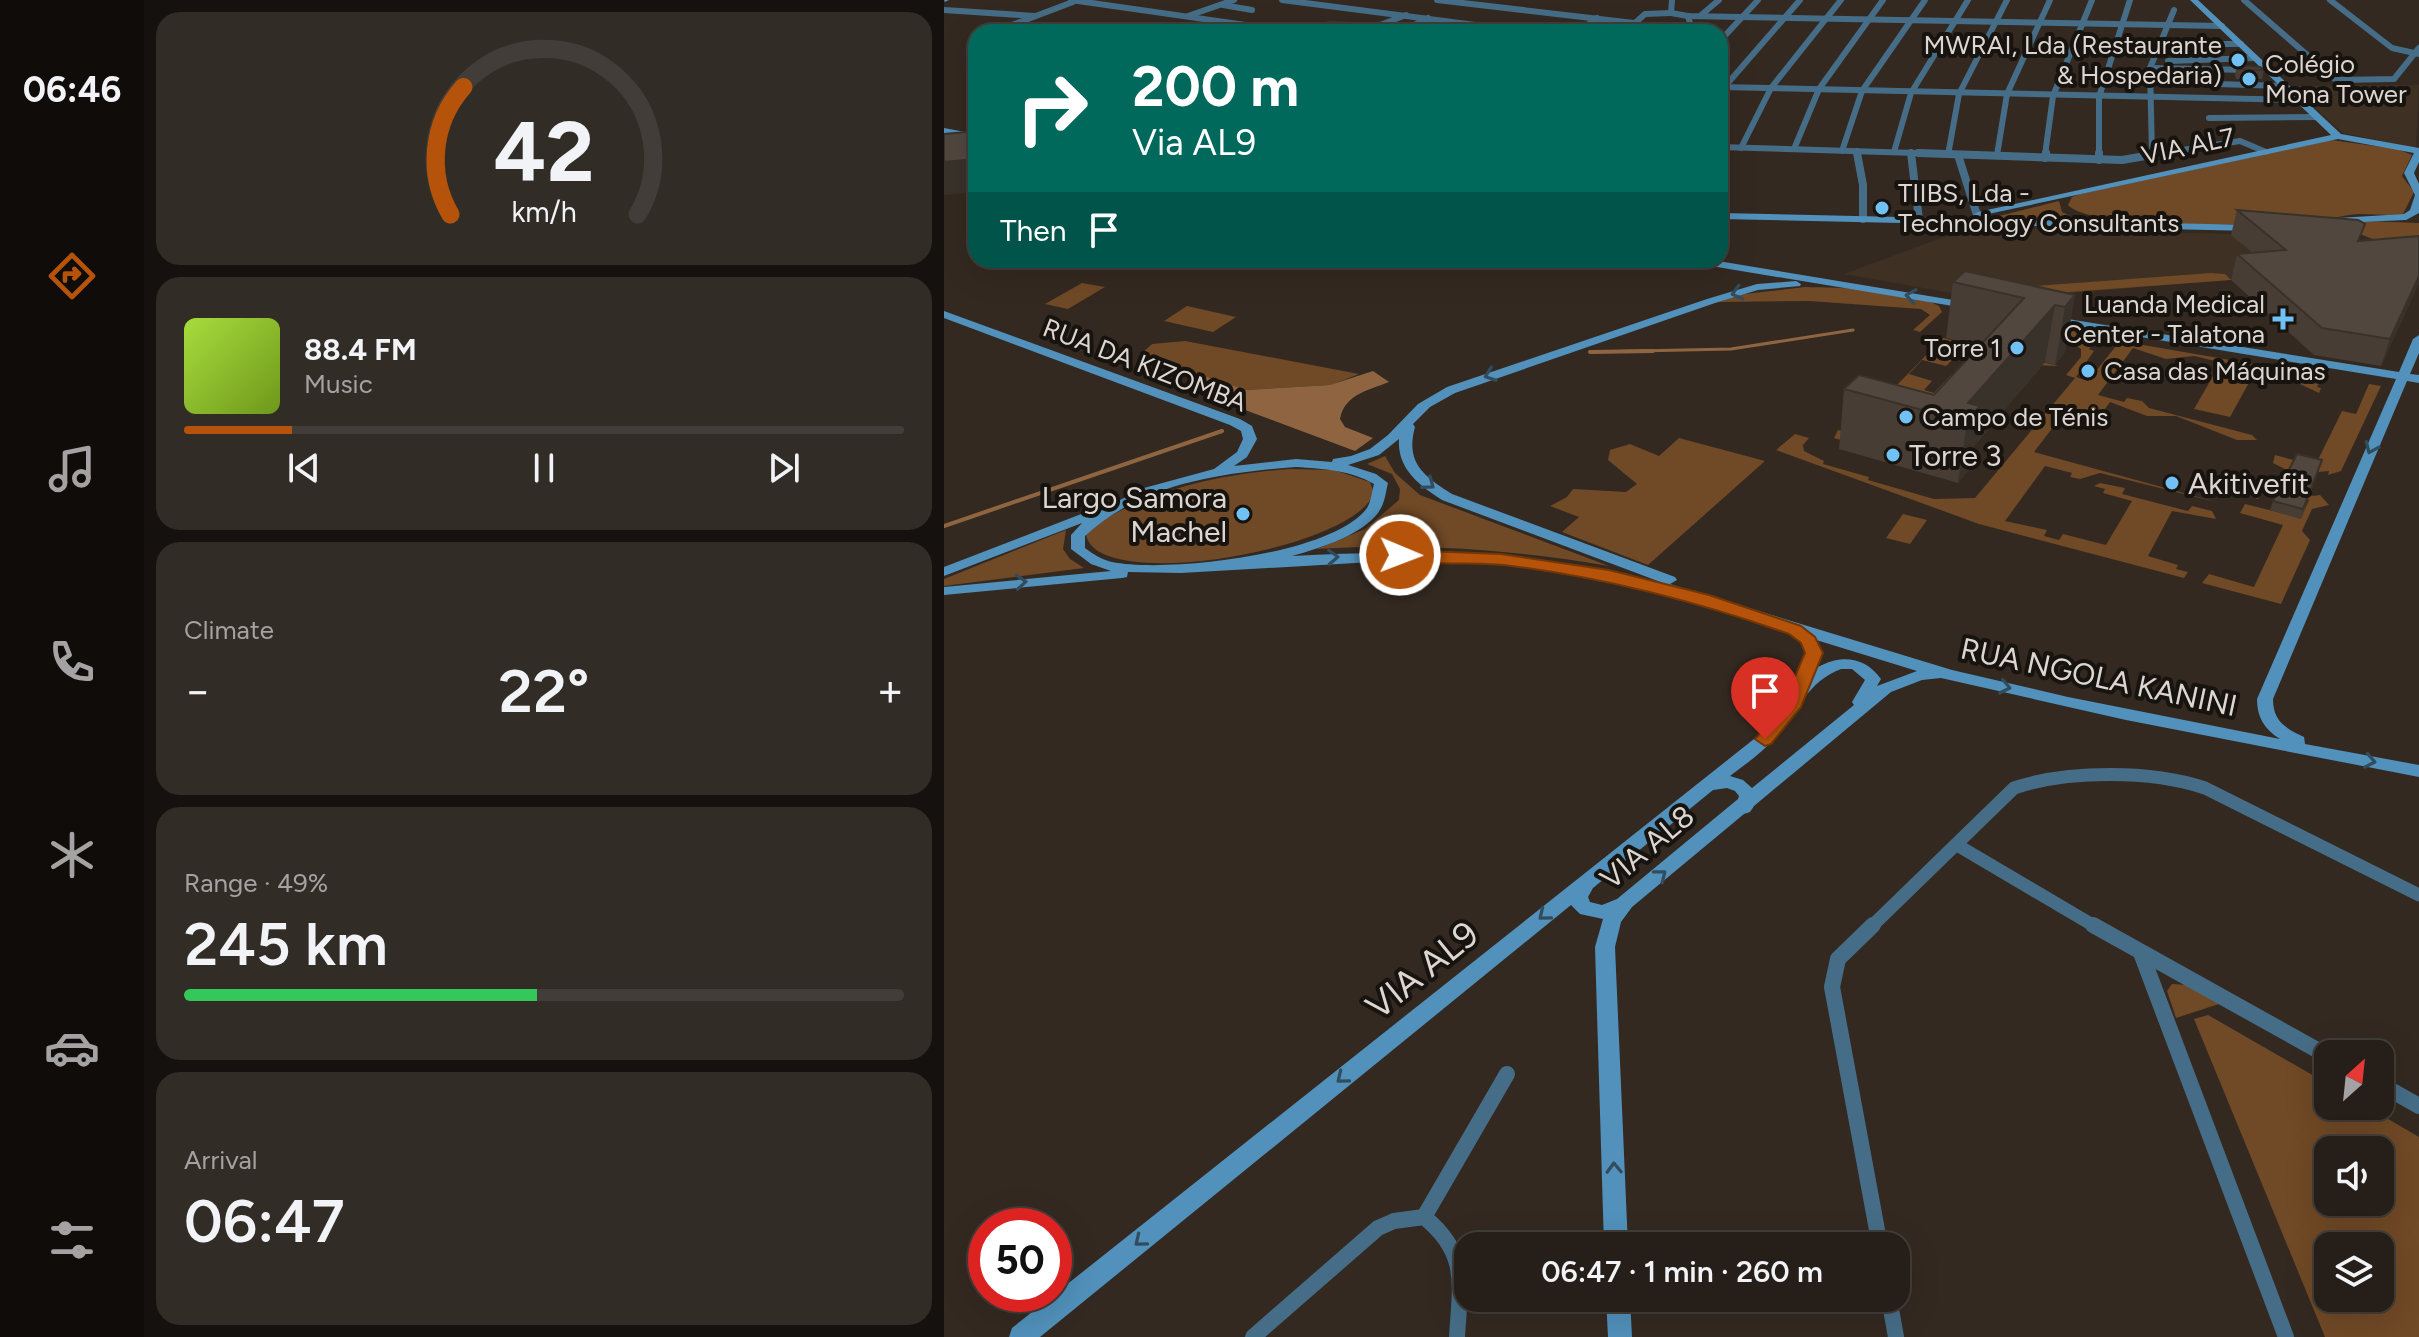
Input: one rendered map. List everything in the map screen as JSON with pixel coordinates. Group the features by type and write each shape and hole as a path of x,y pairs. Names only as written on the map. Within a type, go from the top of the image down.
{"street":[{"path":"1130,9 1152,0"},
{"path":"1186,17 1234,0"},
{"path":"1282,0 1472,24"},
{"path":"1437,0 1634,23 1649,13 1671,13 1742,18 2222,26"},
{"path":"1384,24 1444,0"},
{"path":"1671,13 1672,0"},
{"path":"1700,16 1719,0"},
{"path":"1728,33 1758,0"},
{"path":"1728,81 1800,0"},
{"path":"1741,148 1752,117 1769,89 1841,0"},
{"path":"1794,149 1802,118 1816,90 1883,0"},
{"path":"1842,151 1862,91 1925,0"},
{"path":"1894,152 1911,93 1968,0"},
{"path":"1948,155 1959,94 2007,0"},
{"path":"1997,156 2007,94 2050,0"},
{"path":"2045,158 2053,96 2092,0"},
{"path":"2099,160 2099,97 2130,0"},
{"path":"2194,0 2338,136"},
{"path":"2244,0 2336,80 2394,79 2418,52"},
{"path":"2330,0 2392,48 2418,52"},
{"path":"1014,24 1072,1 1236,24"},
{"path":"1220,5 1252,10"},
{"path":"944,10 1035,16"},
{"path":"2152,157 2148,82 2151,64 2174,10"},
{"path":"1688,16 1689,24"},
{"path":"1416,24 1428,18"},
{"path":"1589,24 1597,18"},
{"path":"2161,44 2241,44"},
{"path":"2151,64 2255,58"},
{"path":"2151,64 2268,70"},
{"path":"2148,82 2284,86"},
{"path":"1728,89 2300,100"},
{"path":"2209,118 2317,117"},
{"path":"944,131 968,136"},
{"name":"VIA AL7","path":"1919,220 1977,215 2338,136 2419,152"},
{"path":"1728,147 2099,160 2152,157 2240,141 2266,152"},
{"path":"1857,151 1863,185 1863,219"},
{"path":"2351,231 2350,223 2354,220 2410,216 2419,196 2410,180 2419,152"},
{"path":"1911,153 1919,220"},
{"path":"1958,155 1977,215"},
{"path":"2074,193 2065,200 2068,210 2098,221 2127,224"},
{"path":"1728,216 2263,227"},
{"path":"2307,224 2381,218 2419,221"},
{"path":"1728,265 1983,308"},
{"path":"944,572 1189,479 1236,469 1349,461 1368,456 1392,442 1420,408 1465,385 1757,287 1817,283 1869,289"},
{"name":"RUA DA KIZOMBA","path":"944,314 1214,412 1247,429 1248,446 1234,462 1189,479"},
{"path":"2041,318 2419,379"},
{"path":"2332,754 2293,739 2271,725 2264,709 2265,699 2419,339"},
{"name":"RUA NGOLA KANINI","path":"1413,418 1405,436 1406,461 1421,479 1447,497 1795,630 1952,675 2419,771"},
{"path":"944,591 1227,565 1312,545 1361,521 1377,507 1382,493 1381,483 1368,474 1340,467 1296,463"},
{"path":"1141,496 1087,524 1078,535 1078,549 1093,561 1113,567 1163,571"},
{"name":"RUA NGOLA KANINI","path":"1227,565 1376,555 1501,559 1645,583 1771,621"},
{"name":"VIA AL9","path":"1021,1337 1778,725 1799,690 1814,653 1808,641 1795,630"},
{"path":"1799,690 1830,665 1850,662 1865,668 1873,679 1852,713"},
{"name":"VIA AL8","path":"1615,1232 1605,947 1612,920 1625,902 1744,808 1852,713 1900,680 1920,675 1952,675"},
{"path":"1877,1232 1832,987 1833,970 1838,959 2007,793 2022,783 2041,779 2173,777 2205,788 2419,895"},
{"path":"1707,785 1726,781 1738,783 1748,796 1744,808"},
{"path":"1957,845 2141,953 2314,1048"},
{"path":"1586,881 1579,897 1581,906 1592,912 1609,913 1625,902"},
{"path":"2141,953 2286,1337"},
{"path":"1424,1217 1507,1074"},
{"path":"2394,1092 2419,1106"},
{"path":"1253,1337 1378,1228 1394,1221 1424,1217 1448,1235 1456,1250 1460,1270 1457,1337"},
{"path":"1892,1312 1896,1337"}],"shaded area":[{"path":"2419,85 2416,148 2343,133 2291,86"},
{"path":"2331,140 2397,149 2412,155 2402,176 2414,192 2403,214 2360,214 2285,223 2180,224 2109,219 2083,213 2068,205 2072,197 2080,194"},
{"path":"2059,201 2062,212 2081,221 1987,219"},
{"path":"2358,223 2419,223 2419,245 2378,241 2360,234"},
{"path":"1971,227 2302,236 2419,250 2383,267 1991,300 1844,274"},
{"path":"2225,274 2231,280 1988,298 1982,290"},
{"path":"1082,283 1105,287 1068,309 1045,304"},
{"path":"1805,287 1892,292 1925,300 1939,306 1942,312 1920,332 1913,330 1930,315 1921,309 1809,301 1718,302 1745,294"},
{"path":"1187,306 1236,317 1213,332 1164,321"},
{"path":"2046,324 2103,333 2106,339 2098,338 2089,349 2094,351 2076,377 2088,381 2120,341 2323,376 2317,387 2321,388 2319,393 2287,378 2194,356 2166,359 2133,348 2098,395 2124,402 2127,398 2142,401 2149,408 2252,435 2257,440 2237,440 2176,416 2147,416 2110,402 2090,430 2057,422 2034,452 2220,503 2100,473 2080,479 2070,477 2072,473 2045,466 2005,521 2047,530 2044,536 2059,540 2063,534 2106,545 2132,501 2103,493 2105,489 2094,486 2100,483 2125,488 2122,494 2188,511 2192,506 2212,511 2216,519 2172,511 2148,556 2178,565 2176,569 2188,572 2184,578 1979,524 1776,450 1795,434 1809,438 1803,445 1804,451 1824,461 1823,464 1869,477 1868,480 1934,499 1975,498 2075,378 2066,375 2081,357 2081,349 2069,341 2070,338 2034,331"},
{"path":"1943,338 2059,366 2007,364 1960,352 1946,366 1922,360 1909,374 1932,381 1924,390 1934,393 1950,376 1988,386 1939,441 1976,468 1850,433"},
{"path":"1185,341 1359,374 1331,385 1246,390 1139,356 1152,344"},
{"path":"1373,371 1389,382 1352,399 1340,419 1345,427 1373,438 1355,451 1186,388 1207,377 1246,390 1330,385"},
{"path":"2216,371 2251,379 2230,417 2194,409"},
{"path":"2369,384 2381,386 2341,471 2328,475 2329,471 2318,472 2319,469 2291,472 2273,463 2275,455 2315,466 2342,411 2356,414"},
{"path":"1838,430 1850,433 1847,442 1834,438"},
{"path":"1679,438 1765,461 1648,565 1562,532 1579,517 1550,506 1567,497 1573,489 1626,492 1637,484 1608,460 1610,450 1630,444 1659,456"},
{"path":"1385,456 1395,473 1420,495 1609,566 1536,555 1464,549 1317,549 1365,529 1399,500 1400,489 1392,474 1367,464"},
{"path":"1291,469 1334,470 1370,482 1374,493 1356,514 1322,532 1276,547 1226,558 1175,563 1132,561 1100,552 1086,534 1092,526 1116,513 1163,493 1213,479"},
{"path":"2269,482 2305,489 2313,496 2320,495 2329,505 2312,509 2302,531 2310,540 2281,604 2202,583 2209,574 2254,587 2283,525 2240,513 2245,504 2301,518 2309,500 2264,488 2258,499 2251,497 2257,486"},
{"path":"1903,514 1927,520 1910,544 1886,538"},
{"path":"1066,530 1063,549 1070,559 1084,568 944,586 944,579"},
{"path":"2172,984 2187,985 2219,1004 2176,1018 2167,991"},
{"path":"2208,1015 2314,1076 2314,1120 2390,1120 2419,1137 2419,1337 2325,1337 2315,1312 2394,1312 2394,1232 2314,1232 2314,1310 2194,1019"}],"building":[{"path":"1329,21 1367,24 1324,24"},
{"path":"2237,66 2260,67 2264,70 2238,69"},
{"path":"968,132 968,160 944,162 944,134"},
{"path":"2237,210 2358,220 2365,224 2358,241 2419,236 2419,276 2390,339 2322,328 2237,254 2286,250"},
{"path":"1965,271 2075,295 2065,307 2055,305 1968,403 1980,406 1967,422 1844,389 1859,375 1934,395 2024,298 1953,282"},
{"path":"2297,454 2322,460 2303,509 2273,501"}],"waterway":[{"path":"1653,351 1590,352 1731,349 1853,330"},
{"path":"944,526 1222,431"}],"place":[{"name":"MWRAI, Lda (Restaurante & Hospedaria)","path":"2238,60"},
{"name":"Colégio Mona Tower","path":"2249,79"},
{"name":"TIIBS, Lda - Technology Consultants","path":"1882,208"},
{"name":"Luanda Medical Center - Talatona","path":"2283,319"},
{"name":"Torre 1","path":"2017,348"},
{"name":"Casa das Máquinas","path":"2088,371"},
{"name":"Campo de Ténis","path":"1906,417"},
{"name":"Torre 3","path":"1893,455"},
{"name":"Akitivefit","path":"2172,483"},
{"name":"Largo Samora Machel","path":"1243,514"}],"route":[{"path":"1400,555 1501,559 1609,575 1703,599 1795,630 1808,641 1814,653 1792,707 1765,739"}]}
